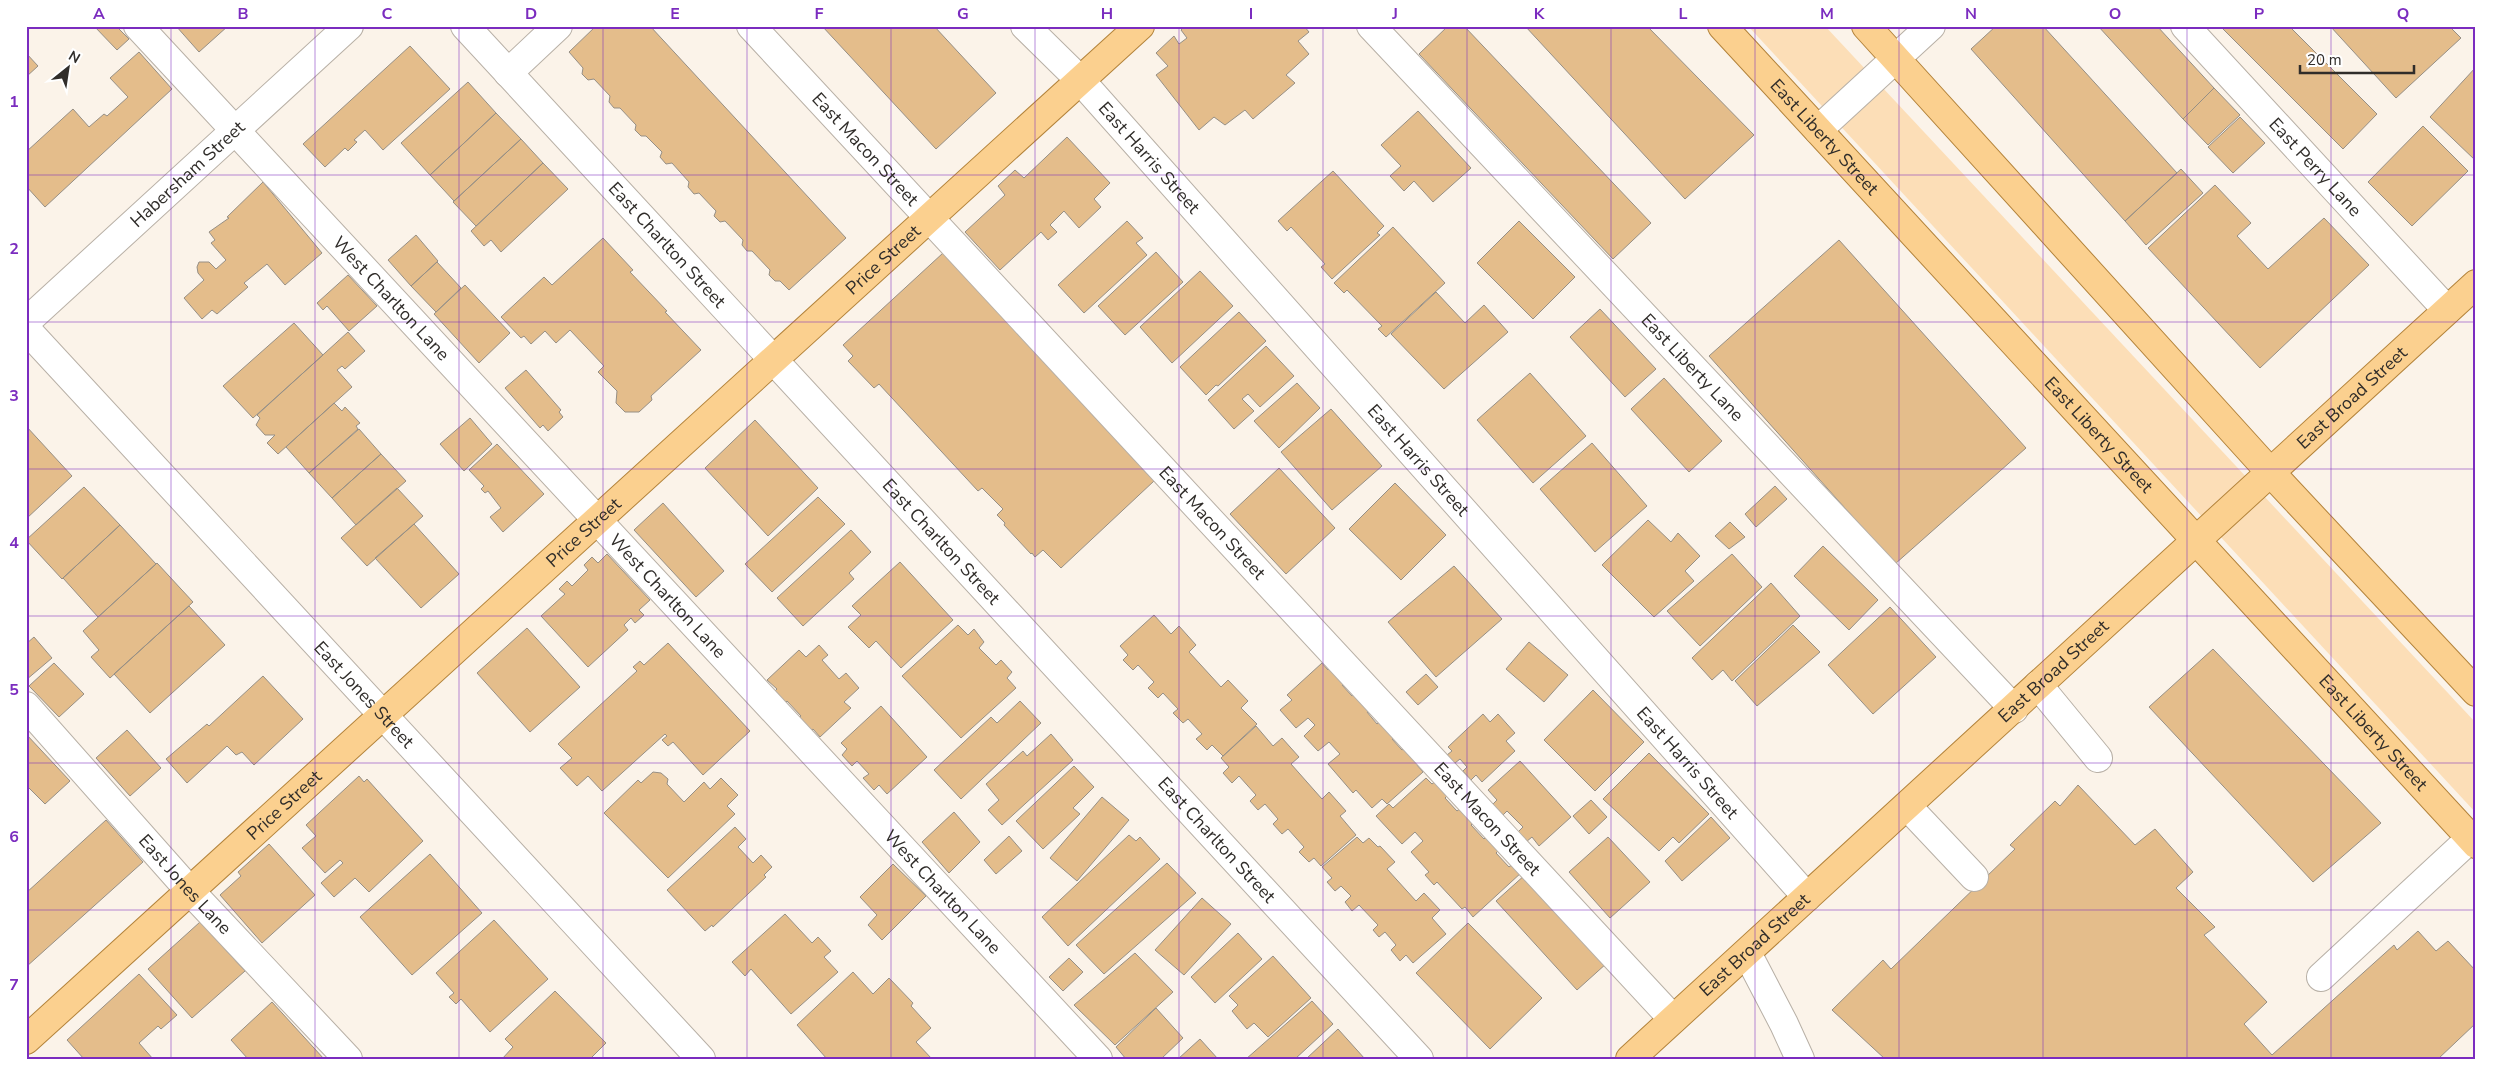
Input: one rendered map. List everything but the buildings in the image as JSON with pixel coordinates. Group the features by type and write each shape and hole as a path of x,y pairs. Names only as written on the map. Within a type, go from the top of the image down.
{"main road":[{"name":"Price Street","path":"26,1040 1140,26"},
{"name":"East Liberty Street","path":"1722,26 2473,841"},
{"path":"1866,26 2271,473 2476,692"},
{"name":"East Broad Street","path":"1630,1059 2476,284"}],"street":[{"name":"West Charlton Lane","path":"138,26 1098,1059"},
{"name":"Habersham Street","path":"26,322 236,132 349,26"},
{"name":"East Charlton Street","path":"465,26 1419,1059"},
{"path":"508,72 558,26"},
{"name":"East Macon Street","path":"751,26 1673,1019"},
{"name":"East Harris Street","path":"1025,26 1081,80 1808,897"},
{"name":"East Liberty Lane","path":"1371,26 2014,709"},
{"path":"1818,130 1931,26"},
{"name":"East Perry Lane","path":"2184,26 2447,310"},
{"name":"East Jones Street","path":"26,328 701,1059"},
{"path":"2038,685 2098,758"},
{"name":"East Jones Lane","path":"26,706 190,891 348,1059"},
{"path":"1907,806 1974,877"},
{"path":"2321,977 2473,841"},
{"path":"1747,953 1800,1059"}],"shaded area":[{"path":"1748,26 1825,26 2476,723 2476,813"}]}
